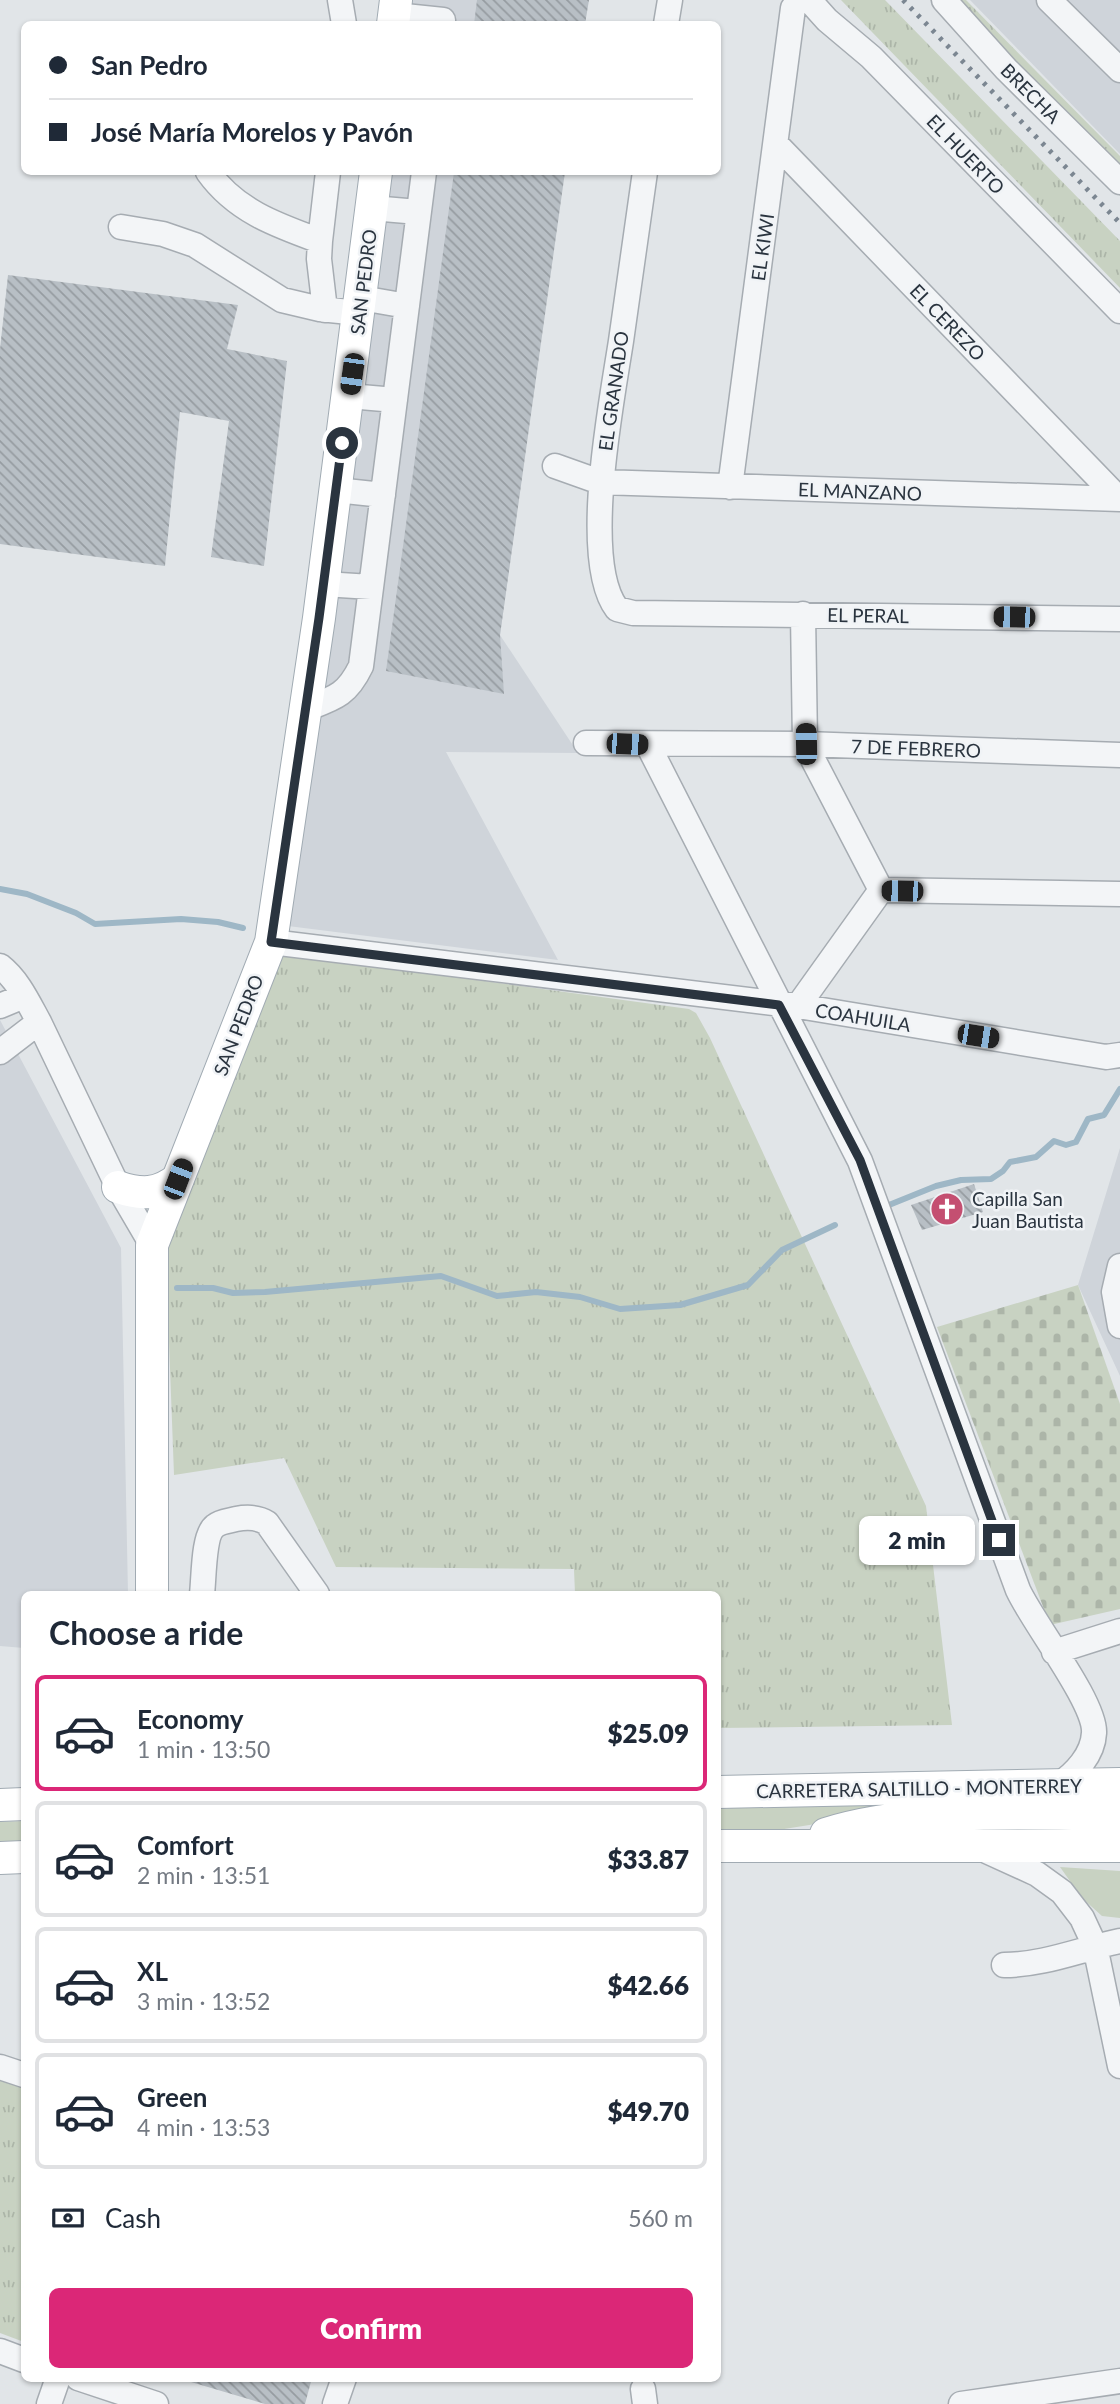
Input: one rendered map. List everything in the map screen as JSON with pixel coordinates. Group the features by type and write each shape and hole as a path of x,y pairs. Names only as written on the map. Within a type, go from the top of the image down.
{"main road":[{"name":"SAN PEDRO","path":"152,1245 271,942 324,584 376,175"},
{"path":"118,1187 144,1194 160,1191 178,1179"},
{"path":"152,1245 152,1591"},
{"name":"CARRETERA SALTILLO - MONTERREY","path":"721,1792 1120,1784"},
{"path":"0,1805 21,1804"},
{"path":"795,1845 866,1824 935,1816 1120,1814"},
{"path":"721,1846 1120,1846"},
{"path":"0,1858 21,1857"}],"street":[{"path":"340,0 344,21"},
{"path":"667,21 670,0"},
{"name":"BRECHA","path":"944,0 1006,69 1120,182"},
{"path":"1049,0 1120,70"},
{"name":"EL HUERTO","path":"791,3 827,20 872,57 1120,311"},
{"name":"EL KIWI","path":"730,487 776,144 791,3"},
{"path":"395,13 443,15"},
{"name":"EL CEREZO","path":"776,144 1120,499"},
{"path":"211,175 234,202 268,221 320,241"},
{"path":"324,310 320,241 328,175"},
{"path":"306,709 336,698 352,685 361,666 424,175"},
{"name":"EL GRANADO","path":"617,609 610,595 603,568 600,482 645,175"},
{"path":"372,208 418,212"},
{"path":"121,227 163,234 195,245 282,300 324,310 360,306 407,306"},
{"path":"349,396 395,400"},
{"name":"EL MANZANO","path":"555,466 600,482 1120,499"},
{"path":"336,490 383,495"},
{"path":"324,584 371,587"},
{"name":"EL PERAL","path":"617,609 633,612 1120,619"},
{"path":"803,614 806,744 881,890"},
{"name":"7 DE FEBRERO","path":"586,743 806,744 1120,755"},
{"path":"648,745 788,1005 860,1160 1018,1590 1035,1623 1084,1700 1092,1719 1094,1733 1082,1763 1058,1785"},
{"path":"881,890 1120,894"},
{"path":"788,1005 881,890"},
{"name":"COAHUILA","path":"271,942 788,1005 1106,1056 1120,1055"},
{"path":"0,966 8,972 39,1022 118,1187 152,1245"},
{"path":"0,1006 24,996"},
{"path":"1,1050 39,1022"},
{"path":"1120,1266 1114,1293 1120,1325"},
{"path":"202,1591 207,1537 212,1528 219,1523 255,1518 267,1523 315,1591"},
{"path":"1055,1651 1119,1635"},
{"path":"977,1846 1037,1874 1062,1892 1082,1918 1094,1946 1120,2066"},
{"path":"1004,1965 1051,1960 1120,1941"},
{"path":"0,2067 21,2074"},
{"path":"0,2351 21,2359"},
{"path":"961,2404 1120,2381"},
{"path":"49,2404 57,2382"},
{"path":"90,2382 156,2404"},
{"path":"335,2404 343,2382"}],"shaded area":[{"path":"411,0 588,0 585,21 408,21"},
{"path":"970,0 1120,0 1120,154"},
{"path":"389,175 564,175 500,635 578,753 446,752 558,960 288,926"},
{"path":"0,1020 121,1248 128,1591 21,1591 21,1648 0,1646"},
{"path":"1120,1148 1120,1376 1078,1285"}],"green space":[{"path":"841,0 885,0 1120,241 1120,288"},
{"path":"930,0 966,0 1120,156 1120,196"},
{"path":"288,954 689,1009 696,1013 710,1038 926,1506 952,1725 721,1728 721,1591 575,1591 574,1569 336,1567 284,1458 174,1475 165,1235 277,958"},
{"path":"1078,1285 1120,1404 1120,1609 1050,1625 937,1327"},
{"path":"1035,1796 903,1810 778,1830 721,1831 721,1802"},
{"path":"21,1821 21,1846 0,1846 0,1822"},
{"path":"1060,1867 1120,1871 1120,1918 1102,1916 1082,1898"},
{"path":"0,2080 21,2087 21,2341 0,2333"}],"building":[{"path":"477,0 589,0 586,21 474,21"},
{"path":"454,175 565,175 500,635 504,694 386,671"},
{"path":"8,275 238,305 227,349 287,361 264,566 211,557 229,421 180,412 165,566 0,544 0,349"},
{"name":"Capilla San Juan Bautista","path":"974,1184 983,1212 922,1230 911,1205"},
{"path":"191,2382 311,2382 305,2404 265,2404"}],"waterway":[{"path":"0,889 27,894 76,913 95,924 181,919 218,922 243,928"},
{"path":"889,1205 936,1186 961,1180 991,1179 1010,1162 1036,1157 1054,1141 1066,1145 1076,1142 1088,1119 1104,1115 1120,1089"},
{"path":"177,1288 213,1288 233,1293 265,1292 441,1276 497,1296 536,1292 580,1297 620,1309 680,1305 748,1285 782,1250 835,1225"}],"railway":[{"path":"903,0 1120,223"}],"place":[{"name":"Capilla San Juan Bautista","path":"947,1209"}],"route":[{"path":"342,443 271,942 779,1005 860,1160 999,1540"}]}
